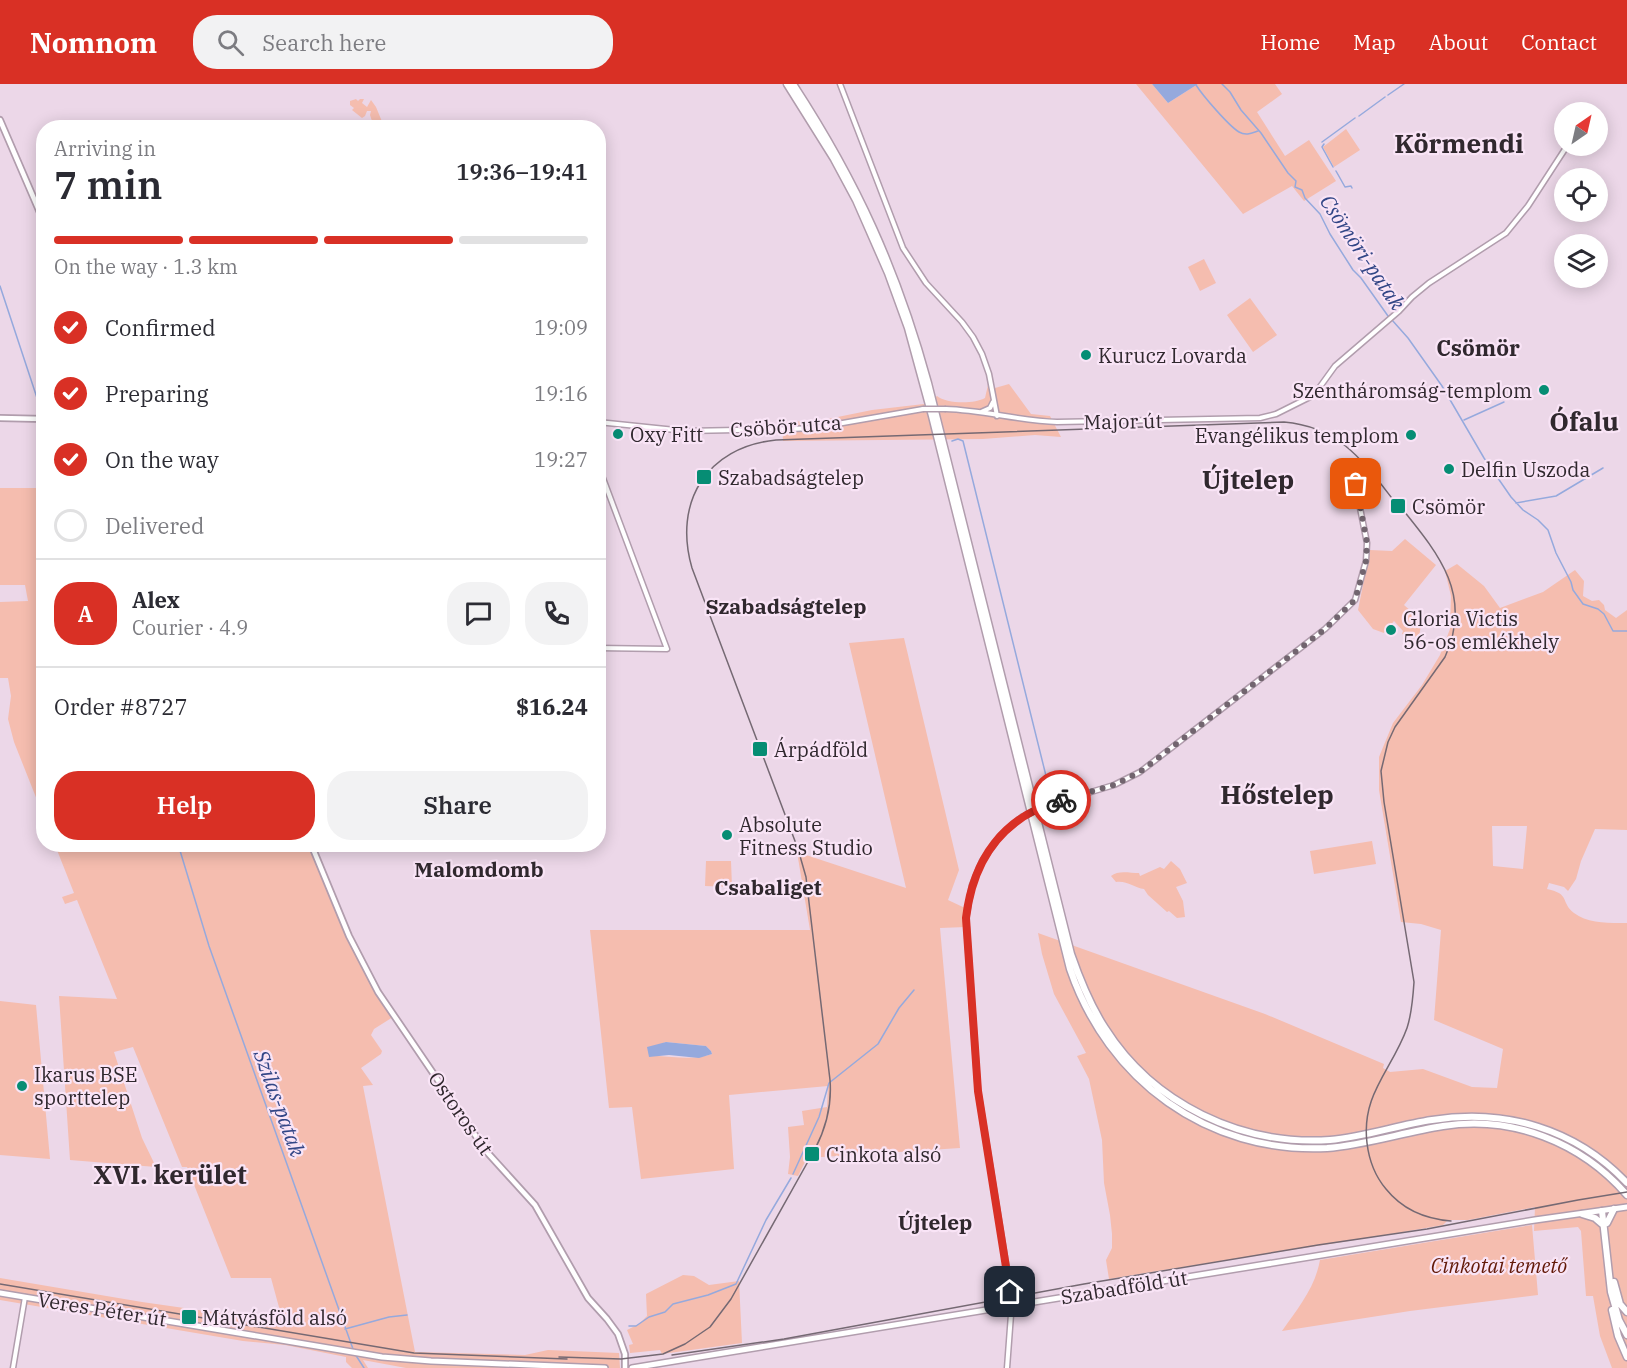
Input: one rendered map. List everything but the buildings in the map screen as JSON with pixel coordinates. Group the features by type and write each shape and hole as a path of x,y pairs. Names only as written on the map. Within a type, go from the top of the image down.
{"highway":[{"path":"788,84 834,159 856,201 901,306 932,416 1065,952 1084,1005 1110,1047 1137,1077 1167,1103 1194,1119 1246,1139 1279,1146 1326,1148 1445,1125 1502,1125 1541,1135 1569,1148 1603,1170 1627,1195"},
{"path":"793,84 837,155 860,198 889,262 907,312 936,413 1066,934 1085,992 1112,1039 1138,1070 1165,1093 1202,1115 1242,1131 1282,1139 1313,1140 1350,1137 1456,1117 1507,1119 1530,1124 1569,1139 1600,1159 1627,1183"},
{"path":"1605,1224 1616,1209"},
{"path":"1603,1210 1616,1328 1627,1357"},
{"path":"1582,1214 1605,1224"},
{"path":"1612,1290 1616,1310 1627,1335"},
{"path":"1612,1290 1627,1312"}],"main road":[{"path":"0,120 2,133 36,205"},
{"path":"0,418 36,419"},
{"name":"Ostoros út","path":"314,852 349,936 378,992 486,1151 535,1205 588,1299 617,1332 625,1354 625,1368"},
{"name":"Szabadföld út","path":"632,1368 1166,1279 1627,1208"},
{"name":"Veres Péter út","path":"0,1293 345,1351 424,1361 605,1368"}],"street":[{"path":"840,84 903,248 926,283 973,337 984,360 997,416"},
{"name":"Major út","path":"871,417 923,409 946,409 979,412 1035,422 1063,423 1270,417 1314,395 1335,366 1429,283 1506,233 1528,206 1560,156"},
{"path":"979,412 990,408 994,399"},
{"name":"Csöbör utca","path":"606,423 700,431 814,428 871,417"},
{"path":"1007,1368 1011,1306 978,1091 966,931 967,909 974,880 984,857 1001,835 1023,818 1045,806 1114,785 1140,772 1325,629 1352,605 1357,595 1367,553 1356,478"},
{"path":"606,487 667,649 606,648"},
{"path":"14,1368 25,1297"}],"green space":[{"path":"1136,84 1152,84 1168,103 1198,84 1275,84 1282,94 1257,112 1285,156 1309,140 1336,181 1304,201 1292,186 1243,214"},
{"path":"364,99 362,103 367,107 371,100 381,120 372,120 371,111 367,111 362,118 352,110 354,108 350,105 350,101"},
{"path":"1346,129 1360,150 1334,167 1323,147"},
{"path":"1204,259 1216,283 1200,291 1188,267"},
{"path":"1250,298 1277,335 1253,352 1227,315"},
{"path":"1009,384 1031,414 1050,416 1061,437 1035,435 983,439 783,441 782,422 818,421 872,410 924,404 937,396 954,402 975,401 985,398 988,385 995,388"},
{"path":"0,488 36,488 36,797 14,742 8,719 11,696 8,678 0,678 0,602 28,601 25,585 0,585"},
{"path":"1405,539 1436,565 1404,605 1412,612 1413,617 1422,619 1419,637 1402,634 1403,631 1394,621 1384,633 1373,629 1358,610 1370,550 1392,551"},
{"path":"1457,564 1484,586 1500,608 1543,592 1575,570 1584,581 1583,596 1592,601 1599,600 1605,610 1616,618 1627,610 1627,830 1595,829 1576,879 1568,891 1564,887 1549,883 1547,889 1559,893 1570,909 1580,917 1600,922 1627,923 1627,1368 1612,1368 1600,1336 1593,1296 1586,1296 1581,1231 1578,1227 1534,1231 1535,1207 1468,1220 1448,1220 1443,1225 1109,1279 1106,1260 1112,1248 1112,1234 1104,1183 1102,1140 1089,1079 1077,1056 1086,1053 1054,994 1038,933 1265,1014 1384,1064 1383,1068 1390,1072 1423,1069 1472,1087 1497,1088 1503,1049 1434,1020 1441,930 1421,924 1401,922 1379,790 1379,757 1393,723 1422,685 1440,655 1450,629 1451,596 1445,571","holes":["1492,826 1527,826 1523,869 1493,866"]},
{"path":"904,638 959,870 948,900 965,908 966,927 940,928 960,1148 807,1158 798,1176 788,1174 790,1157 788,1127 804,1125 802,1111 827,1107 828,1086 729,1095 734,1169 641,1179 632,1107 609,1108 590,930 810,930 797,852 906,888 849,643","holes":["666,1042 706,1046 712,1054 692,1058 658,1056 658,1045"]},
{"path":"1372,841 1376,864 1314,874 1310,851"},
{"path":"58,852 312,852 348,936 393,1017 374,1029 371,1035 382,1051 381,1054 361,1068 373,1085 363,1086 415,1352 525,1355 548,1350 619,1353 620,1368 406,1368 363,1360 368,1368 352,1368 346,1362 346,1357 285,1345 243,1341 0,1300 0,1278 142,1302 283,1322 271,1278 231,1278 187,1167 182,1167 133,1047 114,1052 142,1138 156,1167 70,1160 59,996 117,999 77,900 65,904 62,897 74,893"},
{"path":"706,861 731,861 732,887 705,886"},
{"path":"1171,861 1180,869 1187,883 1176,887 1183,901 1185,917 1177,918 1169,911 1167,912 1144,889 1116,882 1111,876 1124,872 1139,873 1140,876 1160,867 1164,869"},
{"name":"Ikarus BSE sporttelep","path":"0,1001 36,1005 50,1159 0,1155"},
{"name":"Cinkotai temető","path":"1532,1225 1538,1295 1410,1311 1282,1331 1310,1289 1320,1260"},
{"path":"683,1275 694,1276 709,1285 739,1281 742,1343 662,1354 660,1350 630,1353 629,1345 633,1344 627,1330 639,1324 647,1316 646,1294"}],"water":[{"path":"1152,84 1198,84 1168,103"},
{"path":"666,1042 706,1046 712,1054 699,1058 669,1055 649,1057 647,1047"}],"waterway":[{"name":"Csömöri-patak","path":"1222,84 1296,181 1295,187 1302,190 1305,198 1320,214 1353,270 1388,316"},
{"path":"1388,95 1404,84"},
{"path":"1196,85 1216,110 1239,132 1247,134 1258,131"},
{"path":"1359,116 1385,97"},
{"path":"1322,142 1355,118"},
{"path":"1324,144 1322,147 1333,167"},
{"path":"1336,171 1345,187 1351,186 1352,188"},
{"name":"Szilas-patak","path":"0,286 36,395"},
{"path":"1415,292 1421,287"},
{"path":"1335,363 1392,314"},
{"name":"Csömöri-patak","path":"1392,320 1408,338 1442,386 1484,458 1511,497 1548,530 1573,590 1583,604 1598,609 1604,614 1613,631 1627,631"},
{"path":"1464,420 1504,402"},
{"path":"1273,413 1282,409"},
{"path":"1249,416 1263,416"},
{"path":"952,441 958,439 963,441 1051,796 1036,798"},
{"path":"1516,503 1556,496 1603,468"},
{"name":"Szilas-patak","path":"180,852 209,946 353,1349"},
{"path":"793,1174 819,1117 829,1083 878,1044 899,1008 914,990"},
{"path":"629,1326 636,1326 649,1317 665,1312 673,1304 708,1295 736,1284 766,1220 791,1178"},
{"path":"345,1329 389,1317 407,1315"},
{"name":"Szilas-patak","path":"355,1354 364,1368"}],"tram line":[{"path":"559,1357 621,1359 663,1354 685,1344 710,1327 731,1299 815,1149 826,1124 829,1107 830,1080 806,877 798,849 692,568 687,544 687,522 692,501 701,482 714,466 731,454 752,445 776,440 1284,422 1322,431 1337,440 1363,462 1398,506"},
{"path":"1399,505 1438,557 1453,594 1455,613 1453,634 1445,657 1395,727 1388,742 1381,771 1384,802 1414,982 1407,1028 1373,1096 1366,1126 1367,1143 1376,1173 1392,1196 1415,1212 1451,1221"},
{"path":"672,1355 784,1339 1084,1284 1427,1229 1627,1192"},
{"path":"0,1284 414,1353 567,1359"}],"way so far":[{"path":"1061,800 1114,785 1140,772 1334,622 1352,605 1357,595 1367,553 1356,484"}],"place":[{"name":"Kurucz Lovarda","path":"1086,355"},
{"name":"Szentháromság-templom","path":"1544,390"},
{"name":"Oxy Fitt","path":"618,434"},
{"name":"Evangélikus templom","path":"1411,435"},
{"name":"Delfin Uszoda","path":"1449,469"},
{"name":"Szabadságtelep","path":"704,477"},
{"name":"Csömör","path":"1398,506"},
{"name":"Gloria Victis 56-os emlékhely","path":"1391,630"},
{"name":"Árpádföld","path":"760,749"},
{"name":"Absolute Fitness Studio","path":"727,835"},
{"name":"Ikarus BSE sporttelep","path":"22,1086"},
{"name":"Cinkota alsó","path":"812,1154"},
{"name":"Mátyásföld alsó","path":"189,1317"}],"district":[{"name":"Körmendi","path":"1459,143"},
{"name":"Csömör","path":"1478,347"},
{"name":"Ófalu","path":"1584,421"},
{"name":"Újtelep","path":"1248,479"},
{"name":"Szabadságtelep","path":"786,606"},
{"name":"Hőstelep","path":"1277,794"},
{"name":"Malomdomb","path":"479,869"},
{"name":"Csabaliget","path":"768,887"},
{"name":"XVI. kerület","path":"170,1174"},
{"name":"Újtelep","path":"935,1222"}],"route":[{"path":"1010,1292 978,1091 966,918 970,891 976,875 984,857 996,840 1010,826 1025,816 1061,800"}]}
